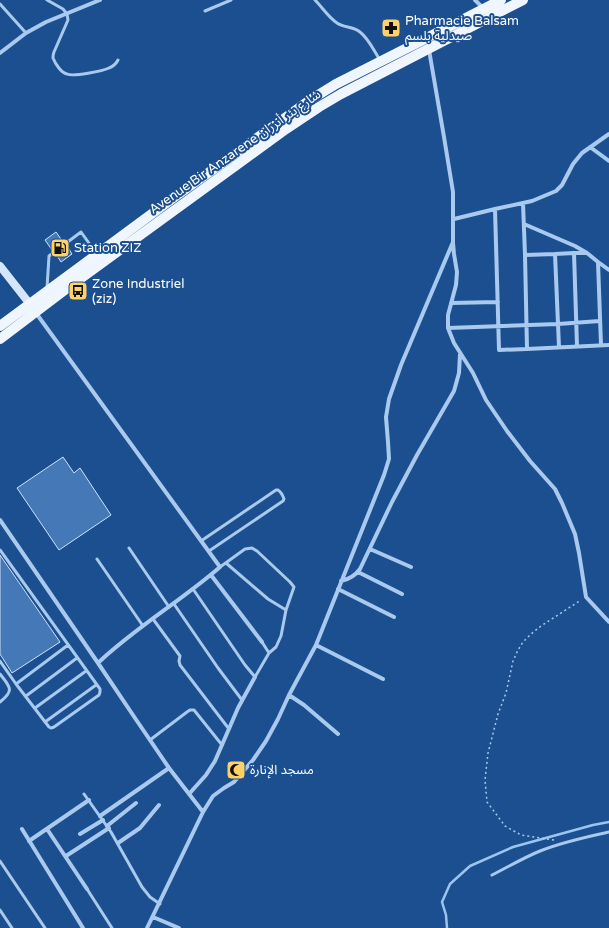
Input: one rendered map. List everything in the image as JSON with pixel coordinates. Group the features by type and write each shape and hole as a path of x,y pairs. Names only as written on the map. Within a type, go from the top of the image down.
{"main road":[{"name":"Avenue Bir Anzarene شارع بئر أنزران","path":"0,339 33,308 47,291 310,100 336,84 501,0"},
{"name":"Avenue Bir Anzarene شارع بئر أنزران","path":"0,326 62,292 286,129 319,107 352,88 523,0"}],"street":[{"path":"0,53 26,33 46,22 100,0"},
{"path":"475,0 484,9"},
{"path":"429,49 452,185 454,219 453,242 457,272 456,285 448,315 448,328 454,343 473,373 486,400 530,461 555,489 575,534 586,597 609,622"},
{"path":"454,219 532,201 556,190 562,185 573,164 582,153 609,134"},
{"path":"590,147 609,161"},
{"path":"523,203 527,349"},
{"path":"495,209 499,350 609,345"},
{"path":"524,224 575,246 587,253 609,270"},
{"path":"147,928 213,796 234,782 253,760 266,741 316,645 384,475 388,459 386,417 389,399 401,365 453,242"},
{"path":"574,253 577,346"},
{"path":"525,255 587,253"},
{"path":"555,254 559,347"},
{"path":"598,262 601,345"},
{"path":"0,266 33,308 220,567 174,604 113,649 98,663"},
{"path":"451,303 498,302"},
{"path":"448,328 600,321"},
{"path":"341,581 348,580 353,577 360,569 413,462 454,390 459,373 460,354"},
{"path":"0,520 169,768 204,812"},
{"path":"370,549 411,567"},
{"path":"358,572 402,594"},
{"path":"211,575 262,642"},
{"path":"338,589 394,617"},
{"path":"316,645 383,679"},
{"path":"189,794 206,775 215,761 238,708 255,677"},
{"path":"289,695 304,705 338,734"},
{"path":"80,834 137,789 169,768"},
{"path":"29,841 89,800"},
{"path":"66,856 108,827 136,803"},
{"path":"118,843 140,828 159,805"},
{"path":"47,829 87,888"},
{"path":"22,830 82,928"},
{"path":"153,917 178,928"}],"lane":[{"path":"47,0 63,8 67,14 68,20 53,57 62,72 70,75 96,72 115,65 118,60"},
{"path":"205,11 231,0"},
{"path":"315,0 337,24 359,31 365,37 381,61"},
{"path":"0,4 26,33"},
{"path":"65,244 82,232 98,254"},
{"path":"47,291 49,256 54,252"},
{"path":"201,541 276,490 280,491 284,497 283,501 209,551"},
{"path":"129,548 169,607"},
{"path":"193,589 255,677 269,653 276,647 281,636 286,610 294,591 294,587 293,584 252,548 245,550 220,567"},
{"path":"0,550 100,692 99,695 51,728 0,661"},
{"path":"97,559 143,626"},
{"path":"226,562 268,599 286,610"},
{"path":"174,604 242,700"},
{"path":"153,619 180,656 180,665 229,729"},
{"path":"262,642 269,653"},
{"path":"16,684 68,646"},
{"path":"26,696 77,658"},
{"path":"35,708 86,671"},
{"path":"0,674 9,686 10,691 8,695 0,702"},
{"path":"46,722 96,685"},
{"path":"150,740 187,712 194,710 222,745"},
{"path":"84,794 108,827 145,891 150,897 160,904"},
{"path":"492,875 541,851 580,838 609,832"},
{"path":"0,861 45,928"},
{"path":"87,888 112,928"},
{"path":"0,910 12,928"}],"path":[{"path":"568,842 521,835 505,826 487,802 485,780 488,753 498,714 506,693 513,661 518,650 523,642 540,626 586,597"}],"building":[{"name":"Station ZIZ","path":"56,232 63,242 62,245 64,247 67,246 72,254 61,262 56,254 57,250 52,250 45,240"},
{"path":"63,457 74,473 80,468 111,515 59,550 17,488"},
{"path":"0,555 60,642 12,673 0,654"}],"waterway":[{"path":"447,928 446,915 442,902 450,884 470,866 513,847 609,822"}],"place":[{"name":"Pharmacie Balsam صيدلية بلسم","path":"391,28"},
{"name":"Station ZIZ","path":"60,248"},
{"name":"Zone Industriel (ziz)","path":"78,291"},
{"name":"مسجد الإنارة","path":"236,770"}]}
